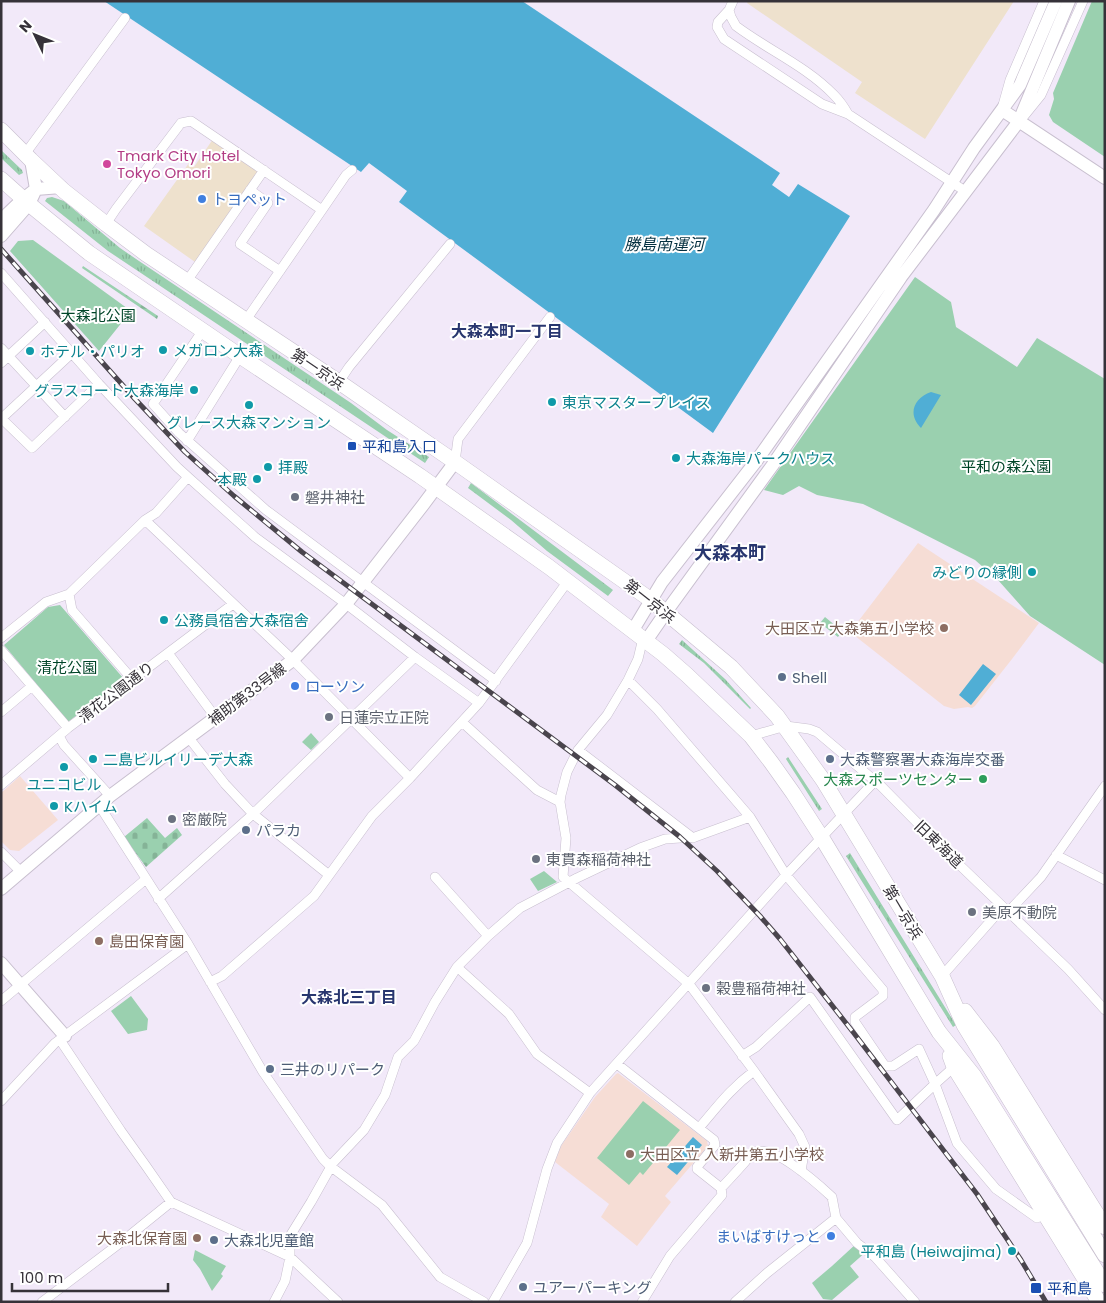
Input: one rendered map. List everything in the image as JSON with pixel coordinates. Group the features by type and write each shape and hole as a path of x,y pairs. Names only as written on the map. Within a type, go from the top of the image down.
{"highway":[{"name":"第一京浜","path":"1,130 61,187 146,254 339,382 651,600 731,667 786,726 823,780 944,982 964,1025 1105,1255"},
{"name":"第一京浜","path":"2,179 26,202 89,253 436,486 568,581 641,636 687,675 751,736 771,762 822,838 939,1032 974,1076 1105,1285"},
{"path":"944,982 992,1046 1105,1227"},
{"path":"939,1032 954,1066 1099,1302"}],"street":[{"path":"1002,110 1010,80 1044,1"},
{"path":"801,1171 805,1147 802,1139 754,1071 688,984 564,878 566,838 560,802 561,795 567,772 578,750 607,715 638,659 641,636 651,600 662,582 757,460 1020,85 1056,1"},
{"path":"1018,121 1069,1"},
{"path":"641,636 666,612 772,466 901,276 1018,121 1041,95 1082,1"},
{"path":"731,6 718,22 717,27 724,39 822,104 848,114 965,191"},
{"path":"731,6 731,17 736,26 794,62 835,96 848,114"},
{"path":"36,190 28,157 126,18"},
{"path":"1002,110 1105,178"},
{"path":"106,224 116,208 181,123 191,121 322,210"},
{"path":"187,281 264,170"},
{"path":"246,320 346,175 352,170"},
{"path":"1,236 36,190 61,187"},
{"path":"250,190 268,203 240,244 280,271"},
{"path":"1,220 26,202"},
{"path":"339,382 349,367 450,244"},
{"path":"1,273 99,384 188,477 255,537 479,703"},
{"path":"455,462 458,439 550,317"},
{"path":"1,363 45,322"},
{"path":"203,330 154,404 187,441 266,510 496,681"},
{"path":"1,348 65,417"},
{"path":"72,353 1,418 32,448 99,384"},
{"path":"187,441 240,356"},
{"name":"補助第33号線","path":"1,889 110,796 293,660 346,604 455,462"},
{"path":"1,638 46,602 69,594 145,520 156,513 188,477"},
{"path":"145,520 293,660 410,778"},
{"path":"210,982 222,976 314,896 372,816 479,703 568,581"},
{"path":"69,594 72,610 132,679"},
{"name":"清花公園通り","path":"1,785 68,728 233,604"},
{"path":"1,650 68,728"},
{"path":"168,653 216,718"},
{"path":"158,899 252,814 415,657"},
{"path":"628,680 657,709 750,817 786,875 883,990 883,996 855,1017 855,1023 886,1066 892,1066 919,1050 935,1084 957,1143 996,1190 1037,1218 1044,1214"},
{"path":"1,712 32,686"},
{"path":"462,722 537,790 560,802"},
{"name":"旧東海道","path":"751,736 786,726 809,729 816,732 875,781 1068,969 1105,1010"},
{"path":"58,736 110,796"},
{"path":"189,738 225,784 252,814 329,875"},
{"path":"578,750 692,838"},
{"path":"493,1302 527,1243 547,1168 557,1142 590,1094 786,875 875,781"},
{"path":"944,982 1006,909 1041,877 1105,786"},
{"path":"99,805 188,944 263,1072 323,1159 382,1205 440,1277 484,1302"},
{"path":"274,1302 285,1281 290,1256 290,1236 330,1166 364,1130 385,1095 398,1057 414,1041 437,998 457,967 520,908 569,882 640,848 666,840 692,838 750,817"},
{"path":"1,852 21,872"},
{"path":"1056,855 1105,880"},
{"path":"435,877 488,936"},
{"path":"1,1002 146,879"},
{"path":"1,1101 55,1043 188,944"},
{"path":"1,963 62,1038 121,1131 171,1202 290,1256 338,1302"},
{"path":"457,967 509,1014 537,1054 590,1094"},
{"path":"742,1056 756,1048 810,997 897,1120 954,1066"},
{"path":"617,1064 714,1140 715,1144 697,1169 721,1188 722,1195 670,1256 642,1302"},
{"path":"699,1128 731,1090 754,1071"},
{"path":"721,1188 753,1153 761,1151 784,1160 801,1171 832,1197 836,1218 856,1243 875,1256 915,1302"},
{"path":"42,1302 171,1202"},
{"path":"735,1302 836,1218"}],"shaded area":[{"path":"748,1 1014,1 925,139 855,93 862,82 747,3"},
{"name":"トヨペット","path":"213,139 259,171 195,262 144,226 189,163 194,167"},
{"name":"大田区立 大森第五小学校","path":"918,543 1039,623 972,708 954,709 944,706 850,632"},
{"path":"20,776 58,820 19,851 10,850 1,841 1,793"},
{"name":"大田区立 入新井第五小学校","path":"618,1073 707,1141 708,1146 665,1196 671,1202 637,1246 601,1217 609,1204 555,1162 561,1146 595,1097"}],"green space":[{"path":"1092,1 1105,1 1105,157 1053,122 1049,115 1054,99 1053,93"},
{"path":"1,150 23,173 19,175 1,158"},
{"path":"52,197 64,201 120,248 429,457 425,463 108,251 45,201 47,198"},
{"name":"大森北公園","path":"33,240 131,311 99,351 10,251 18,241"},
{"path":"83,266 158,316 157,319 82,268"},
{"name":"平和の森公園","path":"915,277 951,302 956,327 1017,367 1037,338 1105,379 1105,665 1030,616 998,580 975,560 863,504 817,495 799,486 783,495 764,490"},
{"path":"471,483 613,590 608,596 547,551 511,520 468,488"},
{"name":"清花公園","path":"60,605 124,679 68,722 4,645 48,607"},
{"path":"825,617 842,631 838,637 820,623"},
{"path":"682,640 725,679 750,709 704,663 679,644"},
{"path":"311,733 319,742 311,750 302,742"},
{"path":"788,757 822,809 819,811 786,759"},
{"path":"147,818 165,838 177,828 182,835 146,867 124,837"},
{"path":"850,853 956,1025 953,1027 846,856"},
{"path":"544,871 557,882 538,891 530,879"},
{"path":"131,996 148,1019 147,1030 128,1034 111,1011"},
{"path":"643,1101 680,1130 643,1175 640,1172 629,1185 597,1158"},
{"path":"857,1243 867,1251 850,1266 859,1277 832,1300 823,1299 812,1283"},
{"path":"195,1250 226,1266 221,1274 223,1276 212,1291 193,1260"}],"water":[{"name":"勝島南運河","path":"104,1 522,1 780,173 772,185 789,197 798,184 850,216 713,433 399,202 407,191 369,163 361,172"},
{"path":"931,392 941,395 921,428 914,417 914,407 920,398"},
{"path":"983,664 996,674 971,705 959,695"},
{"path":"693,1137 702,1145 677,1175 667,1167"}],"railway":[{"path":"1,249 135,399 185,452 234,496 302,552 615,785 680,837 717,871 780,939 977,1194 1021,1260 1046,1302"}],"place":[{"name":"Tmark City Hotel Tokyo Omori","path":"107,164"},
{"name":"トヨペット","path":"202,199"},
{"name":"メガロン大森","path":"163,350"},
{"name":"ホテル・パリオ","path":"30,351"},
{"name":"グラスコート大森海岸","path":"194,390"},
{"name":"東京マスタープレイス","path":"552,402"},
{"name":"グレース大森マンション","path":"249,405"},
{"name":"平和島入口","path":"352,446"},
{"name":"大森海岸パークハウス","path":"676,458"},
{"name":"拝殿","path":"268,467"},
{"name":"本殿","path":"257,479"},
{"name":"磐井神社","path":"295,497"},
{"name":"みどりの縁側","path":"1032,572"},
{"name":"公務員宿舎大森宿舎","path":"164,620"},
{"name":"大田区立 大森第五小学校","path":"944,628"},
{"name":"Shell","path":"782,677"},
{"name":"ローソン","path":"295,686"},
{"name":"日蓮宗立正院","path":"329,717"},
{"name":"二島ビルイリーデ大森","path":"93,759"},
{"name":"大森警察署大森海岸交番","path":"830,759"},
{"name":"ユニコビル","path":"64,767"},
{"name":"大森スポーツセンター","path":"983,779"},
{"name":"Kハイム","path":"54,806"},
{"name":"密厳院","path":"172,819"},
{"name":"パラカ","path":"246,830"},
{"name":"東貫森稲荷神社","path":"536,859"},
{"name":"美原不動院","path":"972,912"},
{"name":"島田保育園","path":"99,941"},
{"name":"穀豊稲荷神社","path":"706,988"},
{"name":"三井のリパーク","path":"270,1069"},
{"name":"大田区立 入新井第五小学校","path":"630,1154"},
{"name":"まいばすけっと","path":"831,1236"},
{"name":"大森北保育園","path":"197,1238"},
{"name":"大森北児童館","path":"214,1240"},
{"name":"平和島 (Heiwajima)","path":"1012,1251"},
{"name":"ユアーパーキング","path":"523,1287"},
{"name":"平和島","path":"1036,1288"}],"district":[{"name":"大森本町一丁目","path":"507,331"},
{"name":"大森本町","path":"730,552"},
{"name":"大森北三丁目","path":"349,997"}]}
